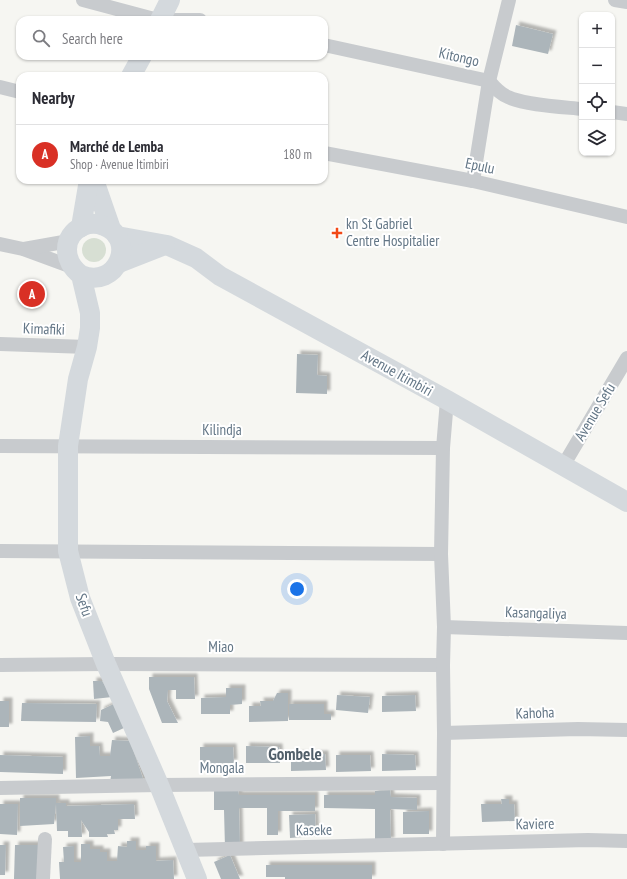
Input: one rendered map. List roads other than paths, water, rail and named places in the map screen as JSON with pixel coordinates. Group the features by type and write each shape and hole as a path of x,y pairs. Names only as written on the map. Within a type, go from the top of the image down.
{"main road":[{"path":"162,16 170,0"},
{"path":"133,72 140,60"},
{"path":"88,184 75,234 67,252 67,257 77,271 90,313"},
{"path":"90,313 121,249 96,184"},
{"path":"75,234 91,224 102,225 114,233"},
{"name":"Avenue Itimbiri","path":"114,233 167,245 196,258 220,276 447,400 627,502"},
{"path":"77,271 96,278 112,269 167,245"},
{"name":"Sefu","path":"90,313 87,347 78,379 68,446 68,551 80,598 106,664 159,785 197,879"}],"street":[{"path":"83,0 145,16"},
{"path":"473,181 489,81 509,0"},
{"path":"615,0 627,2"},
{"name":"Kitongo","path":"328,46 489,81 508,98 531,103 579,109"},
{"path":"0,87 16,91"},
{"path":"615,112 627,114"},
{"name":"Epulu","path":"328,154 473,181 627,218"},
{"path":"23,250 75,234"},
{"path":"0,244 23,250 77,271"},
{"name":"Kimafiki","path":"0,344 87,347"},
{"name":"Avenue Sefu","path":"563,466 627,358"},
{"path":"443,844 444,626 441,554 443,448 447,400"},
{"name":"Kilindja","path":"0,446 443,448"},
{"path":"0,551 441,554"},
{"name":"Kasangaliya","path":"444,626 627,633"},
{"name":"Miao","path":"0,665 443,665"},
{"name":"Kahoha","path":"444,733 578,729 627,730"},
{"name":"Mongala","path":"0,788 159,785 443,783"},
{"path":"43,879 45,839"},
{"name":"Kaviere","path":"443,844 588,840 627,841"},
{"name":"Kaseke","path":"186,850 443,844"}],"place":[{"name":"kn St Gabriel Centre Hospitalier","path":"337,233"},
{"name":"Marché de Lemba","path":"32,294"}],"district":[{"name":"Gombele","path":"295,754"}]}
